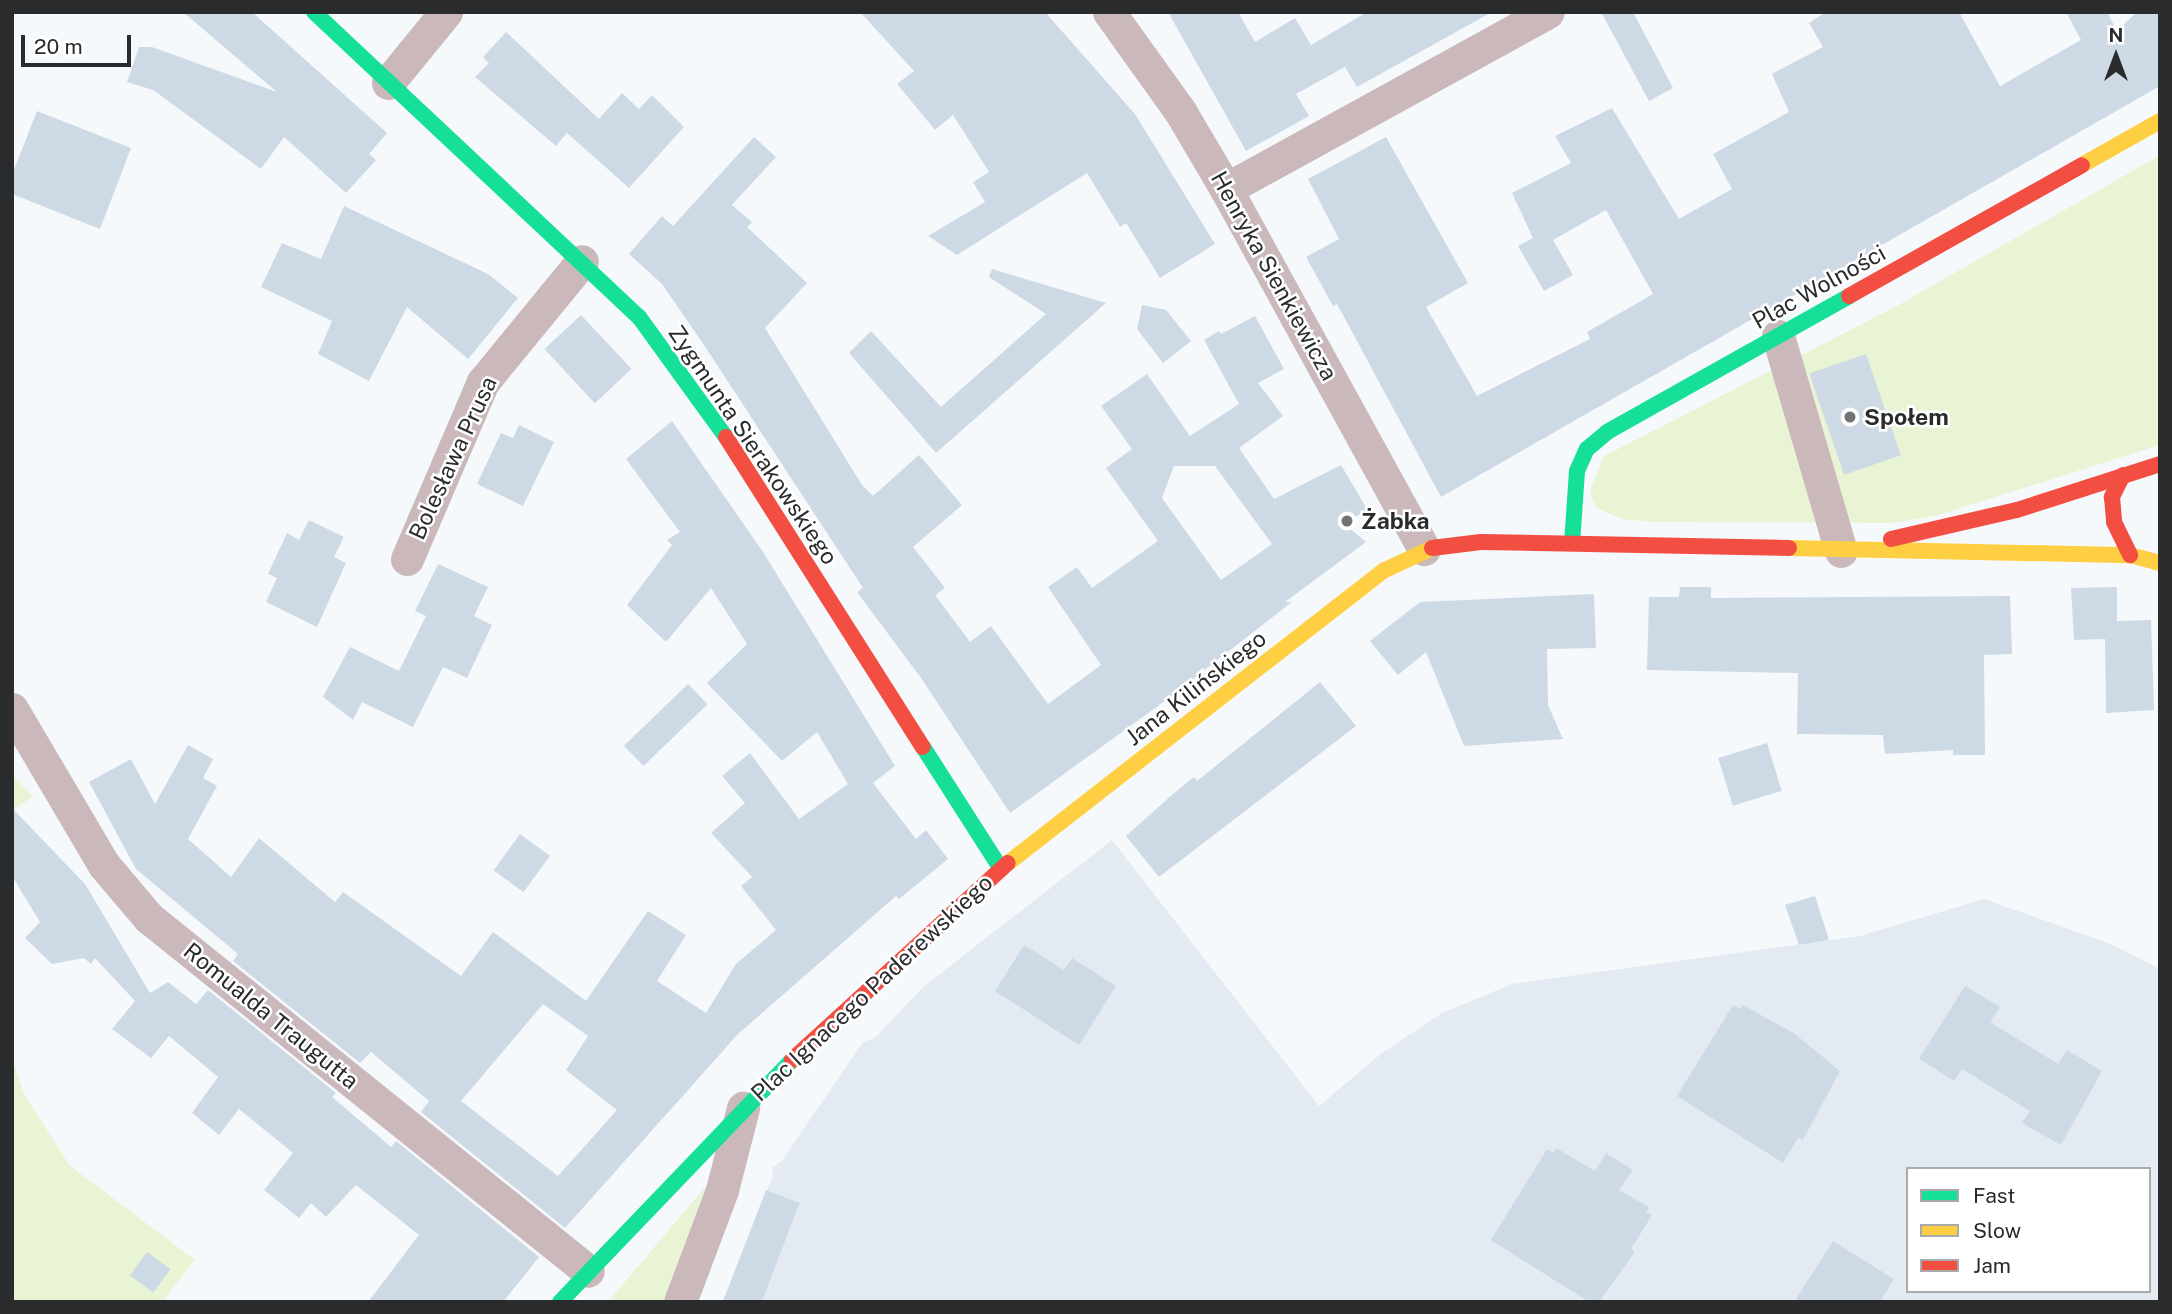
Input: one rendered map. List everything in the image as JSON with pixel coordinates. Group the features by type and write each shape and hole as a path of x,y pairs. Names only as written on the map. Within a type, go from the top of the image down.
{"street":[{"name":"Zygmunta Sierakowskiego","path":"314,12 639,317 709,411 1001,869"},
{"path":"388,83 446,12"},
{"name":"Henryka Sienkiewicza","path":"1109,12 1180,111 1226,189 1424,549"},
{"path":"1226,189 1548,12"},
{"name":"Plac Wolności","path":"1572,543 1577,471 1587,449 1614,428 2160,121"},
{"name":"Bolesława Prusa","path":"407,559 483,383 582,261"},
{"path":"1778,336 1841,551"},
{"path":"1841,551 2017,510 2160,464"},
{"path":"2123,475 2112,497 2114,522 2130,555"},
{"path":"1424,549 1482,542 1572,543 1841,551 2130,555 2160,563"},
{"name":"Jana Kilińskiego","path":"1001,869 1385,570 1424,549"},
{"name":"Romualda Traugutta","path":"12,709 104,865 149,918 588,1270"},
{"name":"Plac Ignacego Paderewskiego","path":"560,1302 743,1108 874,981 1001,869"},
{"name":"Plac Ignacego Paderewskiego","path":"680,1302 722,1190 743,1108"}],"shaded area":[{"path":"1112,840 1319,1106 1382,1053 1442,1013 1512,984 1860,936 1984,899 2108,943 2160,969 2160,1302 722,1302 773,1176 772,1167 781,1162 863,1042 875,1038 923,987"}],"green space":[{"path":"2160,155 2160,445 1935,516 1892,523 1654,522 1621,519 1595,507 1590,490 1604,456 1897,306"},
{"path":"12,775 33,796 12,811"},
{"path":"12,1058 24,1094 70,1166 195,1260 162,1302 12,1302"},
{"path":"706,1186 663,1302 608,1302"}],"building":[{"path":"183,12 252,12 387,133 369,154 376,160 346,193 284,137 261,169 153,90 127,82 139,47 152,47 277,92"},
{"path":"860,12 1045,12 1135,114 1215,244 1160,278 1126,223 1120,227 1087,173 957,255 928,236 985,202 973,182 989,172 953,115 935,130 897,84 914,71"},
{"path":"1168,12 1238,12 1255,42 1295,18 1311,45 1367,12 1492,12 1357,87 1345,67 1296,94 1309,116 1246,151"},
{"path":"1601,12 1633,12 1673,88 1649,101"},
{"path":"1826,12 1959,12 2000,86 2081,40 2066,12 2107,12 2117,31 2137,12 2160,12 2160,86 1441,497 1337,304 1333,306 1306,257 1339,239 1308,179 1386,137 1468,283 1426,307 1477,396 1590,339 1587,332 1653,294 1606,210 1553,240 1573,275 1544,291 1518,246 1533,238 1512,193 1571,163 1555,136 1612,108 1679,219 1732,189 1713,154 1789,112 1772,74 1823,47 1809,23"},
{"path":"506,32 599,119 622,93 639,109 652,95 684,127 629,188 567,133 556,146 475,77 489,63 483,57"},
{"path":"37,111 131,148 100,229 12,194 12,175"},
{"path":"754,137 776,157 732,205 752,222 747,227 807,283 765,328 862,485 873,496 919,455 962,505 913,547 945,588 935,595 970,642 991,626 1048,704 1101,665 1048,587 1077,567 1092,588 1158,541 1106,468 1132,449 1101,406 1147,374 1190,436 1239,404 1204,340 1219,331 1221,334 1255,316 1284,369 1258,383 1283,416 1239,448 1274,499 1341,465 1367,509 1345,524 1366,542 1285,602 1292,602 1158,706 1010,813 921,678 857,592 863,588 704,345 662,284 629,254 662,216 673,226","holes":["1174,466 1215,466 1272,544 1221,580 1162,498"]},
{"path":"344,206 488,274 518,298 468,359 407,307 369,381 318,354 332,321 261,287 282,243 321,259"},
{"path":"992,269 1106,303 936,453 849,353 871,331 941,407 1046,314 989,277"},
{"path":"1142,305 1166,310 1191,341 1163,363 1137,329"},
{"path":"581,315 631,369 595,403 544,349"},
{"path":"1866,354 1901,455 1844,475 1809,374"},
{"path":"672,421 763,552 895,766 873,783 916,839 926,830 948,859 899,899 896,896 738,1034 565,1228 421,1112 429,1101 371,1052 360,1063 233,961 238,954 136,869 89,782 131,759 155,804 188,745 213,759 203,778 217,786 188,839 231,877 259,838 335,902 343,892 461,976 493,932 586,1001 648,911 686,935 657,981 706,1013 736,964 776,930 741,886 752,877 711,833 745,803 722,776 750,753 799,819 848,784 817,732 782,761 707,683 747,644 711,588 666,642 627,605 672,545 667,540 680,532 626,459","holes":["543,1004 588,1036 566,1070 617,1110 558,1176 461,1101"]},
{"path":"519,425 554,442 523,506 477,484 501,433 513,438"},
{"path":"309,520 344,537 334,557 346,563 317,627 266,602 277,578 268,574 287,533 299,540"},
{"path":"438,564 488,587 474,616 492,625 467,678 443,667 413,727 362,702 353,720 323,697 350,647 399,671 426,616 415,611"},
{"path":"1680,587 1711,587 1711,598 2010,596 2012,654 1984,655 1985,755 1953,755 1953,750 1885,754 1883,735 1797,734 1798,673 1647,670 1649,597 1679,597"},
{"path":"2117,587 2117,621 2151,620 2154,710 2106,713 2105,639 2074,640 2071,588"},
{"path":"1594,594 1596,648 1547,649 1548,705 1563,739 1464,746 1426,652 1398,675 1370,641 1420,602"},
{"path":"1320,682 1356,726 1159,877 1126,836 1194,777 1197,781"},
{"path":"688,684 707,704 643,766 624,746"},
{"path":"1767,743 1782,791 1733,806 1718,758"},
{"path":"13,809 85,884 150,993 168,982 196,1004 208,990 336,1093 332,1097 391,1147 396,1141 539,1257 503,1302 368,1302 419,1235 356,1185 326,1217 311,1203 299,1218 264,1190 293,1153 239,1109 219,1135 192,1113 218,1077 169,1036 151,1058 112,1029 135,1001 95,958 91,964 84,958 52,964 25,938 40,922 12,876"},
{"path":"520,834 550,856 523,892 494,870"},
{"path":"1815,896 1829,940 1799,945 1785,905"},
{"path":"1024,945 1064,970 1072,958 1116,986 1079,1045 995,991"},
{"path":"1965,986 2000,1007 1990,1022 2058,1064 2067,1050 2102,1071 2061,1145 2022,1123 2030,1111 1962,1069 1954,1081 1919,1059"},
{"path":"1733,1005 1740,1009 1743,1005 1795,1034 1840,1071 1803,1140 1798,1138 1783,1163 1677,1096"},
{"path":"1556,1148 1595,1171 1606,1153 1633,1170 1619,1190 1649,1207 1646,1212 1652,1215 1631,1249 1635,1252 1599,1302 1589,1302 1491,1240 1547,1149 1554,1153"},
{"path":"766,1190 800,1203 762,1302 723,1302"},
{"path":"1833,1241 1894,1279 1880,1302 1794,1302"},
{"path":"147,1252 170,1269 153,1293 130,1275"}],"traffic: fast":[{"path":"314,12 639,317 726,437"},
{"path":"1572,543 1577,471 1587,449 1607,432 1849,296"},
{"path":"923,747 1001,869"},
{"path":"560,1302 792,1060"}],"traffic: slow":[{"path":"2082,165 2160,121"},
{"path":"1008,863 1385,570 1432,548"},
{"path":"1789,548 2130,555 2160,563"}],"traffic: jam":[{"path":"1849,296 2082,165"},
{"path":"726,437 923,747"},
{"path":"1891,539 2017,510 2160,464"},
{"path":"2123,475 2112,497 2114,522 2130,555"},
{"path":"1432,548 1481,542 1789,548"},
{"path":"792,1060 1008,863"}],"place":[{"name":"Społem","path":"1850,417"},
{"name":"Żabka","path":"1347,521"}]}
